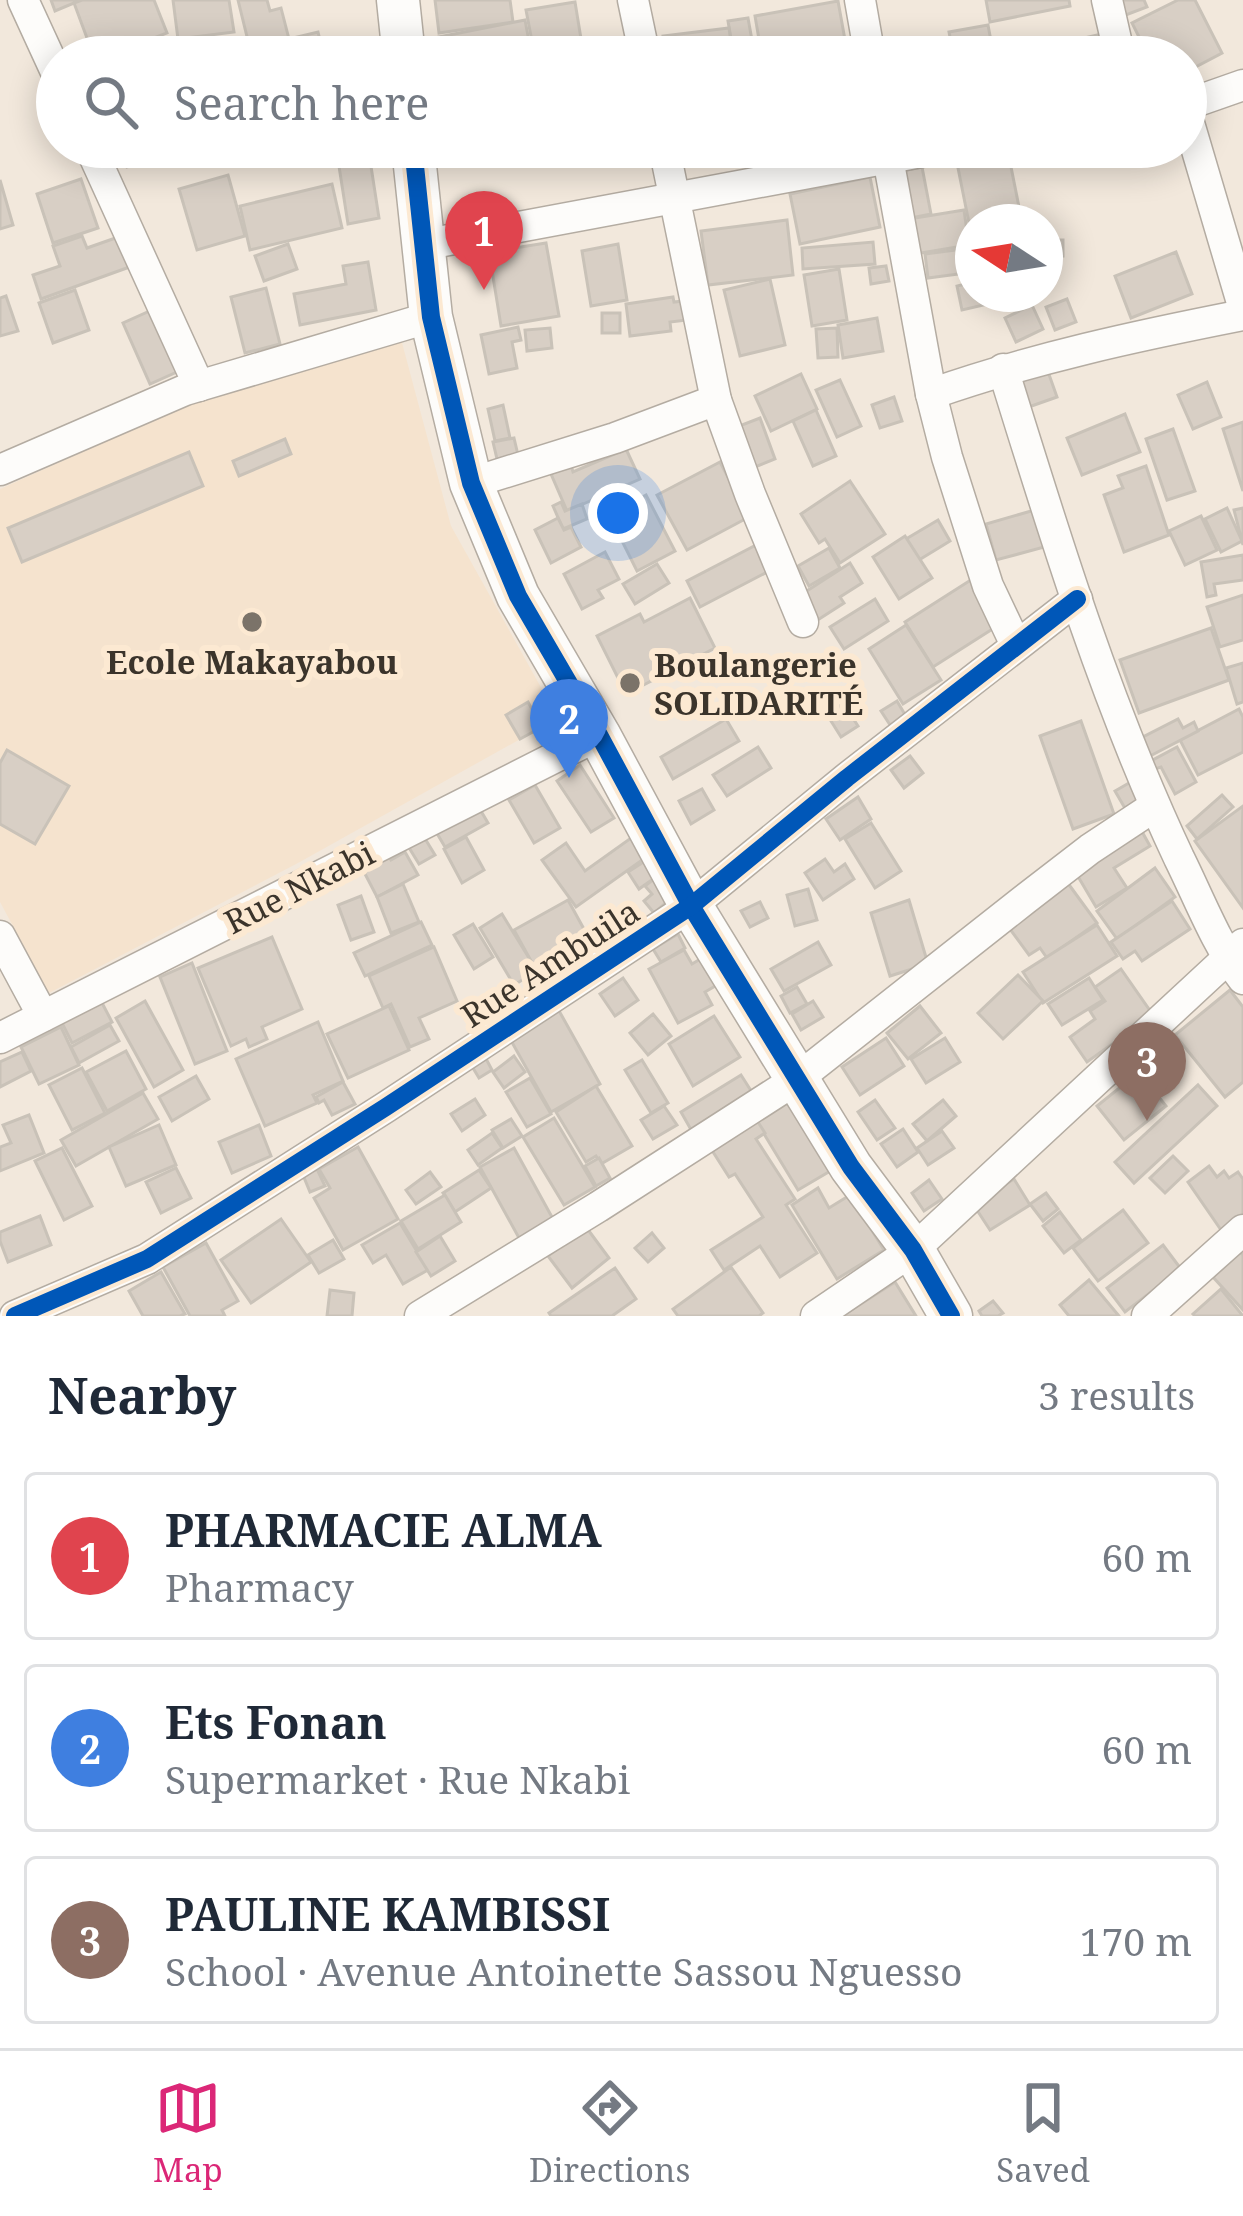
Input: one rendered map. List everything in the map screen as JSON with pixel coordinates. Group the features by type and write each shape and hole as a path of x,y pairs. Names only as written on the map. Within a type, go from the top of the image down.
{"street":[{"path":"23,0 40,36"},
{"path":"398,0 402,36"},
{"path":"633,0 641,36"},
{"path":"860,0 866,36"},
{"path":"1107,0 1115,36"},
{"path":"1207,101 1243,86"},
{"path":"100,168 199,386"},
{"path":"415,168 431,317 471,483 518,596 691,906 851,1168 913,1250 951,1316"},
{"path":"668,168 716,400 803,622"},
{"path":"422,244 816,168"},
{"path":"890,168 947,457 988,586 1016,645"},
{"path":"1203,168 1243,305"},
{"path":"931,394 1107,342 1243,315"},
{"path":"0,470 199,386 431,317"},
{"path":"816,1316 913,1250 1238,959 1155,806 1130,748 1055,538 1003,369"},
{"path":"471,483 716,400"},
{"name":"Rue Ambuila","path":"15,1316 147,1259 691,906 1077,598"},
{"name":"Rue Nkabi","path":"0,1038 598,735"},
{"path":"420,1316 797,1079 1024,900 1155,806"},
{"path":"0,936 43,1016"},
{"path":"1148,1316 1243,1230"}],"shaded area":[{"name":"Ecole Makayabou","path":"401,339 451,526 558,718 298,863 49,993 0,902 0,489 196,401"}],"building":[{"path":"51,0 81,0 55,11"},
{"path":"154,0 167,33 86,36 74,3"},
{"path":"173,0 229,0 234,32 178,36"},
{"path":"238,0 267,0 270,11 281,8 288,36 247,36"},
{"path":"435,0 510,0 513,22 439,33"},
{"path":"986,0 1069,0 1070,6 990,22"},
{"path":"1118,0 1144,0 1147,7 1123,16"},
{"path":"1178,0 1195,0 1222,53 1207,61 1207,36 1138,36 1132,23"},
{"path":"838,1 844,36 758,36 755,16"},
{"path":"575,2 581,36 531,36 526,10"},
{"path":"748,18 751,36 730,36 728,21"},
{"path":"525,20 528,36 444,36"},
{"path":"988,25 990,36 950,36 949,32"},
{"path":"729,28 730,36 663,36"},
{"path":"339,168 371,168 379,218 348,224"},
{"path":"922,168 931,214 911,218 902,171"},
{"path":"958,168 1011,168 1018,204 965,204"},
{"path":"228,175 245,236 197,250 179,189"},
{"path":"870,177 880,227 800,244 790,194"},
{"path":"81,179 98,228 53,243 37,194"},
{"path":"0,180 13,225 0,229"},
{"path":"332,184 342,228 250,250 240,206"},
{"path":"955,211 955,247 915,254 909,219"},
{"path":"787,220 793,275 708,285 701,231"},
{"path":"124,235 135,265 41,299 33,275 60,266 53,246 82,236 87,248"},
{"path":"873,242 875,264 803,269 802,248"},
{"path":"546,243 559,316 501,326 489,252"},
{"path":"288,244 297,269 264,281 255,256"},
{"path":"618,244 627,300 591,306 582,251"},
{"path":"955,250 955,274 928,278 925,254"},
{"path":"1176,252 1192,294 1131,318 1115,276"},
{"path":"368,262 376,310 300,325 294,294 346,284 343,266"},
{"path":"886,266 889,281 871,284 869,268"},
{"path":"839,269 847,320 812,326 804,275"},
{"path":"770,279 785,345 740,356 724,290"},
{"path":"266,288 280,344 245,353 231,297"},
{"path":"75,290 89,330 53,343 39,303"},
{"path":"6,296 18,331 0,336 0,298"},
{"path":"673,297 674,302 684,301 687,320 670,322 671,331 630,336 626,304"},
{"path":"1067,299 1076,322 1055,330 1048,312 1063,312"},
{"path":"152,310 179,371 150,384 123,323"},
{"path":"1035,312 1043,329 1016,342 1005,318"},
{"path":"602,313 620,313 620,333 602,333"},
{"path":"877,318 883,351 843,358 838,325"},
{"path":"518,327 521,340 512,342 517,368 489,374 481,335"},
{"path":"550,328 552,348 527,351 525,330"},
{"path":"837,328 838,357 818,358 816,329"},
{"path":"1046,366 1057,397 1023,409 1012,378"},
{"path":"801,374 817,409 771,431 755,396"},
{"path":"840,380 861,426 837,437 816,390"},
{"path":"1207,382 1221,417 1193,429 1178,395"},
{"path":"894,397 902,421 880,428 872,405"},
{"path":"503,405 510,438 495,441 488,409"},
{"path":"816,410 836,456 813,466 793,421"},
{"path":"1125,414 1140,452 1082,475 1067,438"},
{"path":"760,418 775,459 750,469 734,428"},
{"path":"1243,422 1243,491 1223,429"},
{"path":"1173,429 1195,491 1167,500 1146,439"},
{"path":"514,438 518,455 497,459 493,442"},
{"path":"285,439 291,454 239,476 233,461"},
{"path":"626,449 640,479 567,511 551,474 571,465 573,472"},
{"path":"189,452 203,486 22,562 8,528"},
{"path":"720,462 749,517 687,550 657,495"},
{"path":"1146,466 1169,535 1124,552 1104,495 1123,488 1118,476"},
{"path":"850,481 885,534 840,563 825,539 819,543 801,514"},
{"path":"646,495 675,551 637,571 609,515"},
{"path":"561,502 565,511 582,504 587,519 563,529 553,506"},
{"path":"1227,508 1242,541 1221,552 1205,519"},
{"path":"1243,508 1243,545 1234,510"},
{"path":"1038,509 1048,546 996,560 986,524"},
{"path":"1201,516 1217,550 1185,565 1169,531"},
{"path":"558,518 564,530 571,527 581,547 551,563 535,530"},
{"path":"938,520 950,541 919,560 906,539"},
{"path":"905,536 932,578 899,599 873,557"},
{"path":"758,544 771,570 700,607 687,581"},
{"path":"829,548 840,568 809,586 798,566"},
{"path":"605,552 619,579 598,590 603,598 582,609 564,574"},
{"path":"1243,555 1243,580 1214,584 1216,595 1207,597 1201,562"},
{"path":"850,563 862,583 840,597 844,603 813,623 796,598"},
{"path":"657,564 669,583 635,604 623,584"},
{"path":"977,576 1005,621 933,667 905,622"},
{"path":"1243,595 1243,640 1220,647 1207,607"},
{"path":"690,598 715,648 626,694 597,636 640,614 644,622"},
{"path":"875,599 888,621 844,649 830,627"},
{"path":"906,625 941,680 903,704 869,649"},
{"path":"1211,628 1229,680 1139,713 1120,660"},
{"path":"1243,663 1243,702 1237,704 1226,668"},
{"path":"897,701 907,718 892,728 881,711"},
{"path":"528,702 542,727 520,739 506,715"},
{"path":"843,703 858,726 841,737 826,713"},
{"path":"1239,709 1243,752 1198,775 1180,740"},
{"path":"726,719 739,741 673,779 661,757"},
{"path":"1178,719 1183,728 1194,722 1198,731 1150,756 1141,738"},
{"path":"1081,721 1114,814 1073,829 1040,736"},
{"path":"758,747 771,768 727,796 713,775"},
{"path":"1177,747 1196,782 1175,794 1161,767 1155,769 1151,761"},
{"path":"7,750 69,786 35,844 0,824 0,763"},
{"path":"910,756 923,773 904,788 891,770"},
{"path":"580,765 614,818 591,832 557,781"},
{"path":"1136,779 1147,798 1126,810 1115,791"},
{"path":"535,785 560,828 534,843 509,800"},
{"path":"702,789 714,810 691,824 679,801"},
{"path":"1222,795 1233,807 1197,839 1187,826"},
{"path":"858,797 871,819 840,840 826,819"},
{"path":"478,806 488,823 445,847 435,830"},
{"path":"1243,806 1242,837 1243,908 1195,841"},
{"path":"871,823 901,871 875,888 845,839"},
{"path":"1140,828 1150,846 1114,868 1127,888 1096,907 1073,868"},
{"path":"424,837 435,855 419,864 408,846"},
{"path":"466,837 484,870 462,883 444,849"},
{"path":"631,838 645,858 576,907 542,860 566,843 585,871"},
{"path":"405,852 418,875 377,897 362,868 388,854 391,860"},
{"path":"825,859 834,872 845,864 854,879 823,900 805,873"},
{"path":"645,861 656,877 639,889 628,872"},
{"path":"1155,868 1175,897 1117,939 1097,911"},
{"path":"655,878 671,898 654,913 644,901 652,894 645,886"},
{"path":"1067,882 1097,923 1047,958 1040,948 1029,955 1007,925"},
{"path":"403,884 419,922 391,933 377,897"},
{"path":"808,889 817,920 795,926 787,895"},
{"path":"361,896 374,932 351,940 338,905"},
{"path":"568,900 596,951 567,967 561,956 536,970 514,930"},
{"path":"909,900 928,964 890,976 871,913"},
{"path":"1172,901 1190,929 1142,961 1135,951 1123,959 1111,942"},
{"path":"760,902 768,918 750,927 741,911"},
{"path":"502,914 537,971 514,985 480,928"},
{"path":"421,922 432,945 365,976 354,953"},
{"path":"473,924 493,957 474,969 454,935"},
{"path":"1097,925 1117,956 1043,1003 1023,972"},
{"path":"678,934 685,948 661,962 653,949"},
{"path":"272,937 302,1009 262,1027 267,1039 249,1047 246,1039 231,1046 198,968"},
{"path":"818,942 831,965 784,991 771,969"},
{"path":"434,947 457,1001 419,1018 429,1039 410,1047 391,1004 383,1008 369,976"},
{"path":"684,950 692,964 702,958 717,985 705,992 712,1005 678,1023 649,969"},
{"path":"192,963 227,1051 195,1064 160,977"},
{"path":"1121,969 1153,1015 1087,1062 1070,1037 1095,1019 1090,1011 1105,1001 1095,987"},
{"path":"1018,975 1043,1001 1003,1039 978,1013"},
{"path":"623,978 638,1000 615,1016 600,994"},
{"path":"1089,978 1103,1000 1062,1025 1048,1004"},
{"path":"797,987 807,1004 790,1013 781,996"},
{"path":"1230,990 1243,1007 1243,1082 1225,1097 1175,1035"},
{"path":"100,999 112,1022 72,1043 60,1019"},
{"path":"145,1001 183,1070 154,1087 116,1018"},
{"path":"813,1001 823,1017 801,1030 792,1014"},
{"path":"389,1006 409,1050 348,1078 327,1034"},
{"path":"920,1006 941,1033 908,1059 887,1033"},
{"path":"558,1009 600,1084 551,1112 509,1037"},
{"path":"653,1014 671,1036 648,1055 630,1033"},
{"path":"714,1016 740,1057 693,1086 669,1044"},
{"path":"318,1022 343,1081 313,1095 317,1103 265,1126 236,1059"},
{"path":"110,1025 119,1041 79,1063 71,1047"},
{"path":"61,1027 79,1065 39,1084 21,1047"},
{"path":"886,1038 904,1066 860,1095 842,1067"},
{"path":"945,1038 960,1062 926,1083 911,1059"},
{"path":"126,1051 146,1089 107,1111 86,1072"},
{"path":"22,1052 31,1071 0,1087 0,1062"},
{"path":"484,1055 492,1070 479,1078 470,1063"},
{"path":"514,1056 525,1072 504,1088 493,1072"},
{"path":"642,1060 668,1103 651,1113 625,1070"},
{"path":"82,1068 105,1113 72,1130 49,1085"},
{"path":"1139,1072 1166,1106 1124,1140 1097,1106"},
{"path":"741,1075 755,1097 694,1135 681,1112"},
{"path":"196,1076 209,1099 172,1121 159,1097"},
{"path":"530,1078 551,1114 527,1127 506,1092"},
{"path":"343,1082 355,1104 332,1115 324,1100 319,1103 316,1097"},
{"path":"1198,1085 1217,1106 1134,1183 1115,1162"},
{"path":"596,1086 632,1146 601,1164 596,1156 586,1162 556,1112"},
{"path":"143,1093 158,1119 76,1166 61,1140"},
{"path":"789,1098 832,1170 798,1190 755,1119"},
{"path":"475,1099 485,1115 462,1131 451,1114"},
{"path":"875,1100 895,1128 877,1140 858,1112"},
{"path":"943,1100 956,1116 927,1141 913,1124"},
{"path":"664,1106 677,1125 653,1139 641,1120"},
{"path":"751,1111 765,1133 756,1139 795,1199 786,1205 817,1253 780,1277 760,1246 724,1270 711,1250 763,1217 706,1141"},
{"path":"29,1115 44,1153 0,1171 0,1147 11,1143 3,1125"},
{"path":"554,1118 595,1187 564,1205 523,1137"},
{"path":"511,1119 522,1136 503,1148 492,1130"},
{"path":"159,1125 176,1165 126,1186 109,1147"},
{"path":"259,1125 271,1156 232,1173 219,1142"},
{"path":"903,1129 918,1152 897,1167 881,1144"},
{"path":"942,1131 954,1148 928,1165 917,1148"},
{"path":"492,1133 502,1148 478,1165 468,1150"},
{"path":"358,1147 398,1219 343,1250 314,1198 330,1188 319,1169"},
{"path":"62,1148 92,1206 64,1220 35,1161"},
{"path":"514,1148 553,1219 519,1238 480,1167"},
{"path":"1173,1156 1188,1171 1165,1193 1150,1178"},
{"path":"599,1158 610,1178 596,1186 585,1166"},
{"path":"1209,1166 1217,1177 1224,1171 1229,1178 1238,1172 1243,1179 1243,1215 1221,1230 1188,1182"},
{"path":"176,1168 191,1198 161,1213 146,1182"},
{"path":"317,1169 325,1186 310,1192 303,1175"},
{"path":"479,1170 491,1188 455,1212 443,1193"},
{"path":"430,1172 441,1187 416,1204 406,1190"},
{"path":"1014,1179 1030,1205 990,1230 973,1204"},
{"path":"929,1180 942,1199 924,1211 912,1193"},
{"path":"818,1188 829,1208 850,1195 884,1250 837,1279 792,1205"},
{"path":"1046,1193 1058,1209 1043,1221 1030,1204"},
{"path":"445,1195 461,1222 418,1249 401,1221"},
{"path":"1123,1210 1148,1243 1098,1281 1073,1248"},
{"path":"1060,1212 1081,1240 1064,1253 1043,1226"},
{"path":"40,1216 51,1245 8,1262 0,1232"},
{"path":"281,1219 311,1262 251,1303 221,1260"},
{"path":"400,1223 428,1270 403,1284 386,1255 373,1263 362,1245"},
{"path":"586,1227 609,1258 572,1288 548,1256"},
{"path":"652,1233 664,1248 648,1262 635,1248"},
{"path":"440,1236 455,1261 431,1276 416,1252"},
{"path":"333,1240 344,1259 319,1273 308,1255"},
{"path":"206,1243 238,1301 222,1310 225,1316 190,1316 163,1267"},
{"path":"1163,1245 1181,1269 1125,1312 1107,1288"},
{"path":"1240,1252 1243,1255 1243,1310 1213,1277"},
{"path":"731,1267 763,1313 678,1316 673,1309"},
{"path":"615,1268 636,1299 612,1316 551,1316 549,1313"},
{"path":"161,1272 185,1314 143,1316 129,1291"},
{"path":"1089,1280 1119,1316 1069,1316 1060,1305"},
{"path":"895,1282 916,1316 842,1316"},
{"path":"1221,1289 1243,1316 1193,1314"},
{"path":"330,1290 354,1293 352,1316 327,1316"},
{"path":"993,1301 1003,1313 982,1316 979,1311"}],"cycle path":[{"path":"415,168 431,317 471,483 518,596 691,906 851,1167 913,1250 951,1316"},
{"path":"15,1316 147,1259 691,906 1077,599"}],"place":[{"name":"PHARMACIE ALMA","path":"484,290"},
{"name":"Ecole Makayabou","path":"252,622"},
{"name":"Boulangerie SOLIDARITÉ","path":"630,683"},
{"name":"Ets Fonan","path":"569,778"},
{"name":"PAULINE KAMBISSI","path":"1147,1121"}]}
